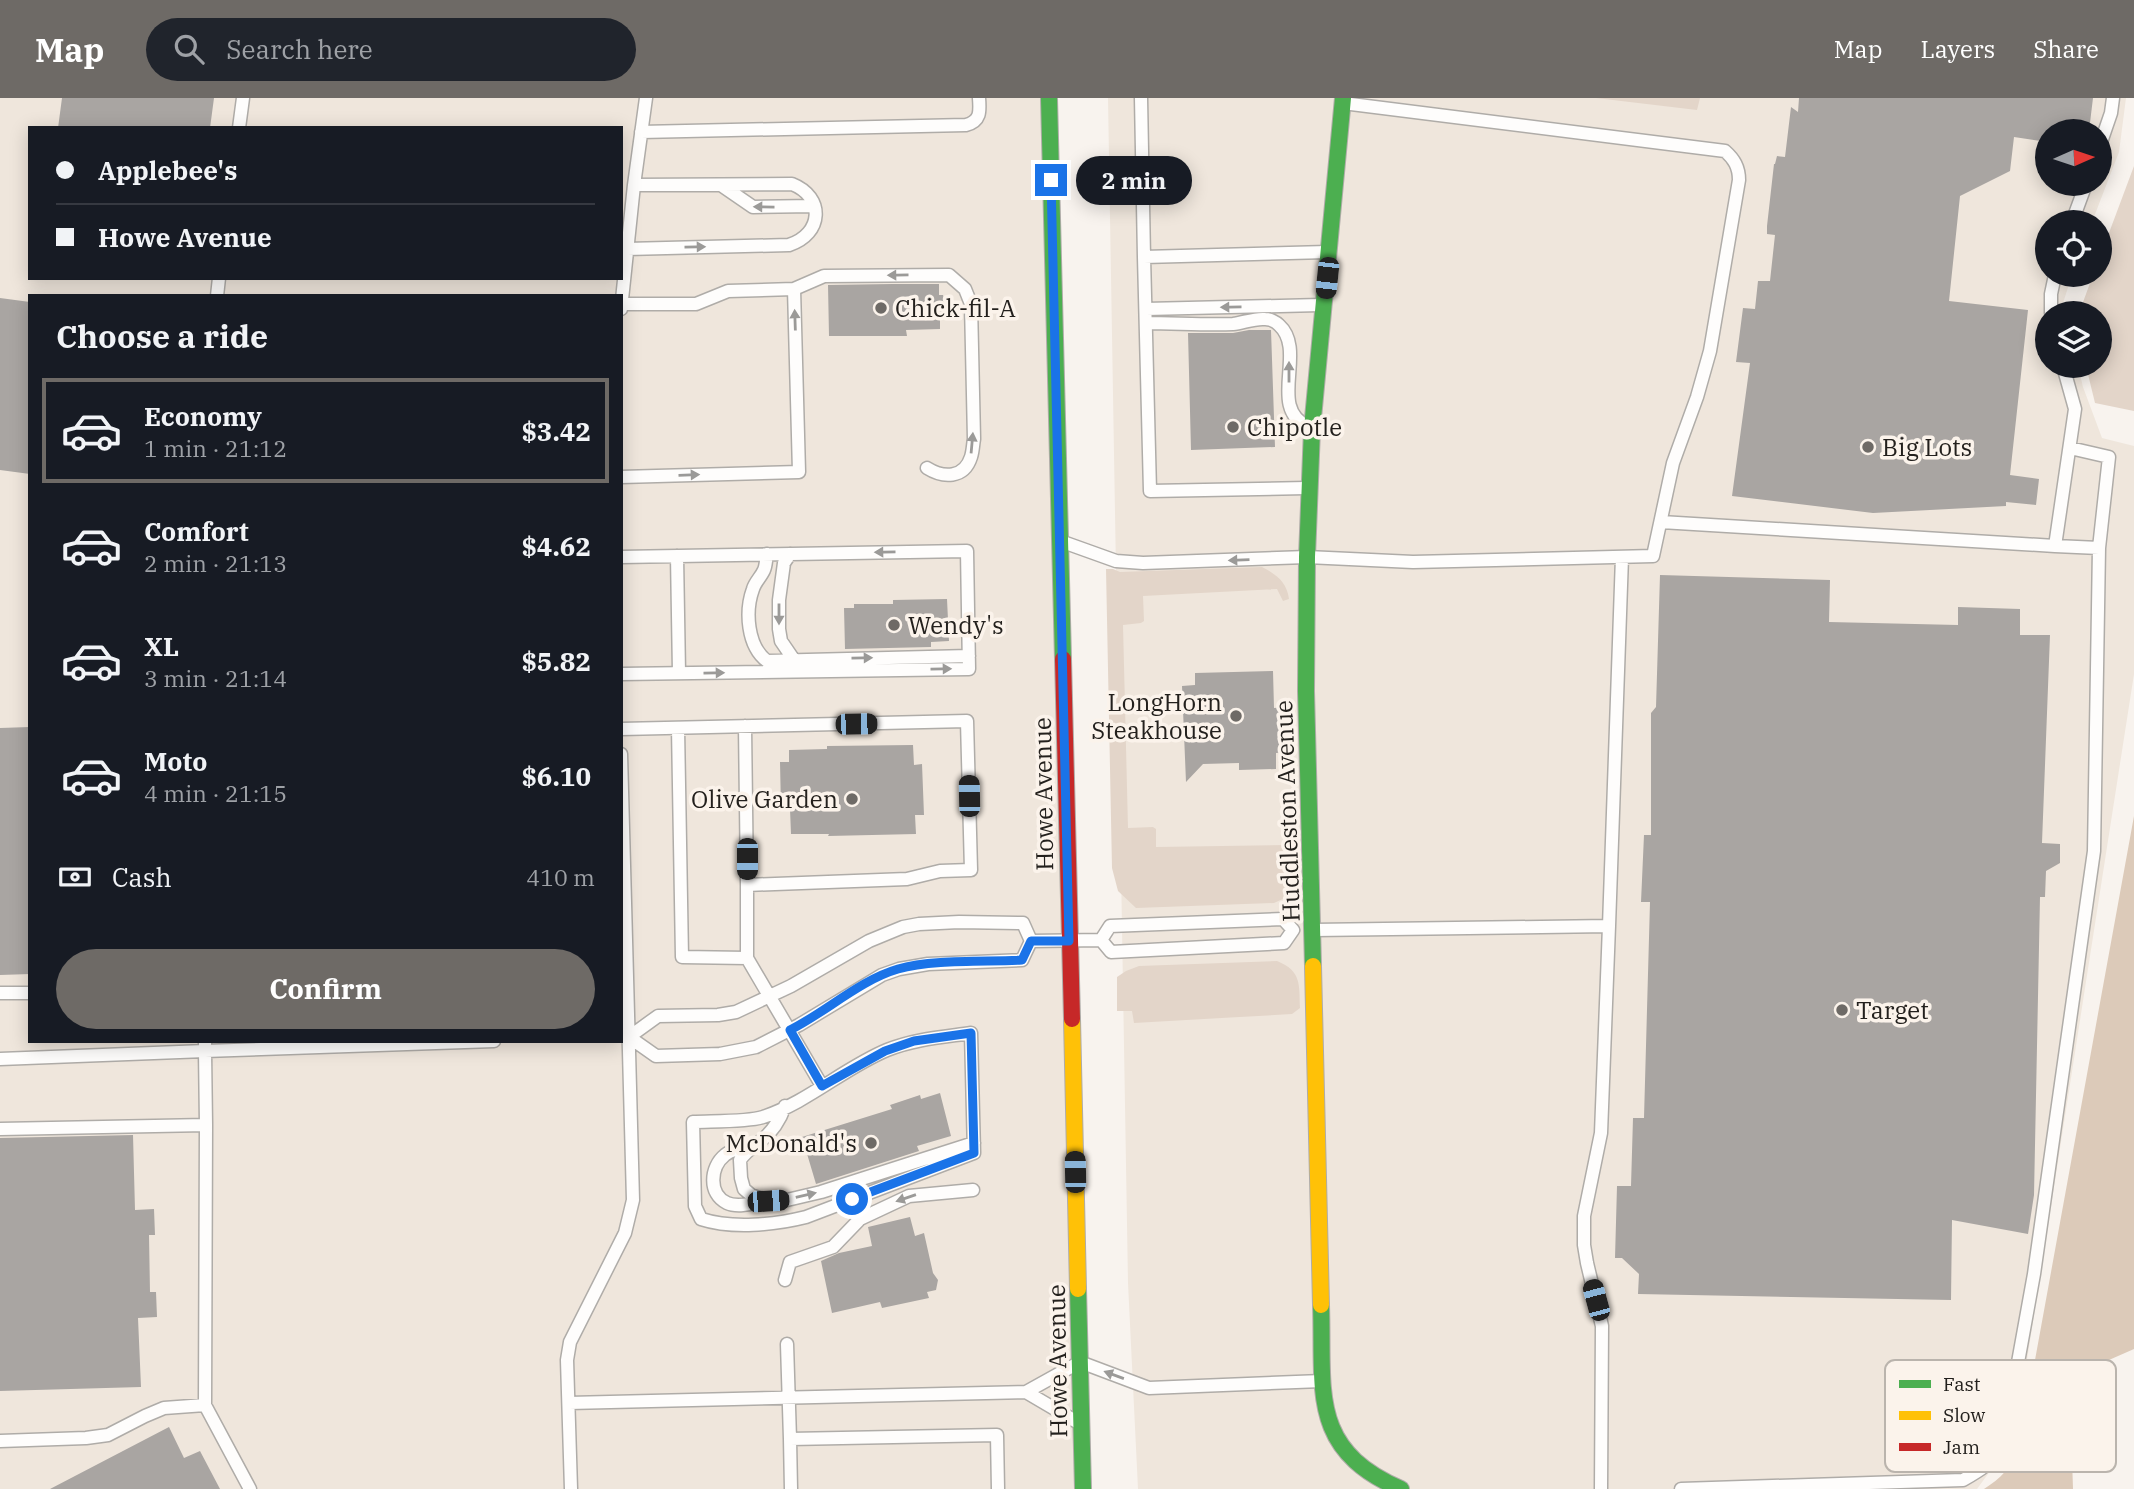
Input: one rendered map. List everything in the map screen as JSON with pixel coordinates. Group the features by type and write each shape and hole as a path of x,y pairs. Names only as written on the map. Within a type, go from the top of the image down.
{"street":[{"name":"Howe Avenue","path":"1049,98 1083,1489"},
{"name":"Huddleston Avenue","path":"1343,100 1312,429 1307,557 1306,691 1324,1405 1332,1433 1344,1450 1364,1470 1401,1489"}],"lane":[{"path":"239,126 243,98"},
{"path":"622,294 646,98"},
{"path":"641,132 966,125 980,116 979,98"},
{"path":"1141,98 1150,491 1310,488"},
{"path":"2109,119 2113,98"},
{"path":"1060,541 1097,556 1143,563 1307,557 1413,562 1653,556 1673,463 1698,397 1710,351 1739,180 1738,167 1734,160 1725,151 1343,100"},
{"path":"627,248 789,245 804,238 816,219 814,206 806,193 792,184 634,185"},
{"path":"721,185 753,207 814,206"},
{"path":"1144,257 1329,252"},
{"path":"623,307 696,304 728,291 794,289 824,276 948,275 965,289 971,304 974,439 971,458 966,467 953,475 939,475 927,468"},
{"path":"623,477 799,472 794,289"},
{"path":"1146,309 1324,304"},
{"path":"1146,323 1234,324 1268,319 1279,325 1289,344 1289,408 1302,424 1312,429"},
{"path":"2055,546 2075,409 2066,378"},
{"path":"2018,1360 2036,1261 2094,851 2099,548 2109,457 2070,448"},
{"path":"1661,522 2099,548"},
{"path":"623,557 967,551 969,656 969,669 623,674"},
{"path":"767,554 764,570 753,587 750,600 752,637 757,651 767,661 969,656"},
{"path":"790,554 784,564 779,600 779,629 781,641 794,660"},
{"path":"677,556 679,673"},
{"path":"1601,1489 1601,1326 1584,1245 1584,1216 1601,1133 1622,557"},
{"path":"623,729 967,721 971,870 940,872 907,879 747,885"},
{"path":"745,726 747,958 822,1086"},
{"path":"678,728 682,957 747,958"},
{"path":"571,1489 567,1360 570,1342 625,1233 633,1200 632,1124 625,1037 623,896"},
{"path":"1031,941 1101,940 1111,951 1138,950 1284,943 1293,930 1283,919 1110,926 1101,940"},
{"path":"959,922 1023,923 1031,941 1022,960 929,964 899,969 756,1047 720,1054 656,1056 625,1037 658,1016 736,1012 830,965 869,941 903,927 959,922"},
{"path":"1313,930 1609,926"},
{"path":"0,993 28,993"},
{"path":"971,1033 974,1153 806,1217 730,1225 701,1219 695,1206 693,1122 762,1117 822,1086 885,1051 914,1041 971,1033"},
{"path":"0,1059 205,1046 378,1043"},
{"path":"205,1046 205,1405 250,1489"},
{"path":"768,1201 751,1195 744,1189 740,1160 773,1129 785,1106"},
{"path":"0,1129 206,1125"},
{"path":"752,1147 726,1154 714,1170 714,1189 727,1203 737,1205 787,1200 821,1192 974,1143"},
{"path":"785,1280 790,1262 833,1247 860,1219 874,1211 909,1196 973,1190"},
{"path":"787,1344 791,1489"},
{"path":"569,1403 1026,1392 1080,1363 1149,1388 1324,1381"},
{"path":"1026,1392 1081,1424"},
{"path":"0,1441 108,1435 164,1408 205,1405"},
{"path":"790,1439 997,1435 998,1489"},
{"path":"1681,1489 1963,1480 1977,1472"}],"shaded area":[{"path":"0,98 1049,98 1083,1489 0,1489"},
{"path":"1108,98 2126,98 2119,152 2112,170 2112,119 2035,119 2035,196 2102,196 2097,210 2035,210 2035,287 2068,287 2064,301 2035,301 2035,378 2081,378 2102,438 2134,446 2134,674 2027,1360 1885,1360 1885,1472 1989,1472 1977,1489 1138,1489 1128,1283"},
{"path":"1596,98 1700,98 1697,110"},
{"path":"2134,166 2134,411 2095,403 2089,378 2112,378 2112,301 2083,301 2089,287 2112,287 2112,225"},
{"path":"1262,567 1280,579 1289,599 1283,601 1277,589 1143,596 1144,621 1123,625 1128,828 1156,829 1156,847 1288,845 1289,826 1292,824 1295,883 1285,898 1274,903 1136,908 1118,891 1112,868 1106,569 1120,572"},
{"path":"2134,816 2134,1349 2109,1360 2035,1360"},
{"path":"1277,961 1291,969 1298,980 1300,1008 1292,1014 1134,1023 1132,1011 1117,1011 1117,977 1139,966"},
{"path":"2005,1472 2072,1472 2073,1489 1984,1489"}],"building":[{"path":"62,98 214,98 210,126 58,126"},
{"path":"1799,98 2093,98 2090,119 2035,119 2035,140 2014,137 2010,171 1960,196 1949,301 2028,310 2010,475 2039,479 2036,505 2006,502 2006,506 1873,513 1732,496 1750,363 1736,362 1743,308 1755,309 1758,281 1770,281 1775,235 1767,234 1767,226 1774,164 1777,156 1785,157 1791,107 1798,112"},
{"path":"939,284 939,295 943,295 948,315 940,317 940,329 906,330 907,336 829,336 828,285"},
{"path":"0,298 28,302 28,474 0,470"},
{"path":"1271,330 1275,447 1191,450 1188,333 1233,333"},
{"name":"Target","path":"1660,575 1830,580 1829,622 1958,625 1958,607 2020,609 2020,635 2050,635 2042,843 2060,844 2060,863 2046,871 2045,897 2040,897 2034,1195 2028,1234 1952,1220 1951,1300 1638,1294 1639,1274 1622,1258 1615,1258 1617,1186 1631,1186 1633,1118 1644,1118 1650,902 1641,902 1644,835 1651,835 1651,713 1656,707"},
{"path":"947,599 949,641 931,642 931,647 845,649 844,608 854,608 854,604 893,604 893,600"},
{"path":"1273,671 1274,708 1285,707 1285,752 1276,753 1276,769 1239,770 1239,763 1203,764 1186,782 1182,686 1195,685 1195,673"},
{"path":"28,727 28,974 0,975 0,728"},
{"name":"Olive Garden","path":"913,745 914,765 922,764 924,815 915,815 916,834 791,834 790,809 781,809 780,762 789,762 789,750 827,749 827,746"},
{"path":"940,1093 951,1136 917,1146 919,1151 816,1184 802,1137 892,1109 890,1105 920,1095 921,1099"},
{"path":"133,1135 135,1210 154,1209 155,1235 149,1235 150,1292 156,1292 157,1317 138,1318 141,1387 0,1391 0,1138"},
{"path":"910,1217 915,1236 924,1233 933,1273 938,1280 936,1290 927,1292 929,1298 882,1308 880,1302 832,1313 821,1261 839,1253 872,1246 868,1227"},
{"path":"169,1427 184,1458 200,1451 220,1489 50,1489"}],"traffic: fast":[{"path":"1049,98 1063,659"},
{"path":"1313,966 1306,691 1307,557 1312,429 1343,98"},
{"path":"1078,1289 1083,1489"},
{"path":"1321,1305 1323,1390 1327,1414 1336,1436 1350,1455 1371,1473 1401,1489"}],"traffic: slow":[{"path":"1313,966 1321,1305"},
{"path":"1072,1019 1078,1289"}],"traffic: jam":[{"path":"1063,659 1072,1019"}],"place":[{"name":"Chick-fil-A","path":"881,308"},
{"name":"Chipotle","path":"1233,427"},
{"name":"Big Lots","path":"1868,447"},
{"name":"Wendy's","path":"894,625"},
{"name":"LongHorn Steakhouse","path":"1236,716"},
{"name":"Olive Garden","path":"852,799"},
{"name":"Target","path":"1842,1010"},
{"name":"McDonald's","path":"871,1143"}],"route":[{"path":"852,1199 974,1153 971,1033 914,1041 885,1051 822,1086 790,1030 882,975 899,969 929,964 1022,960 1031,941 1069,941 1051,180"}]}
